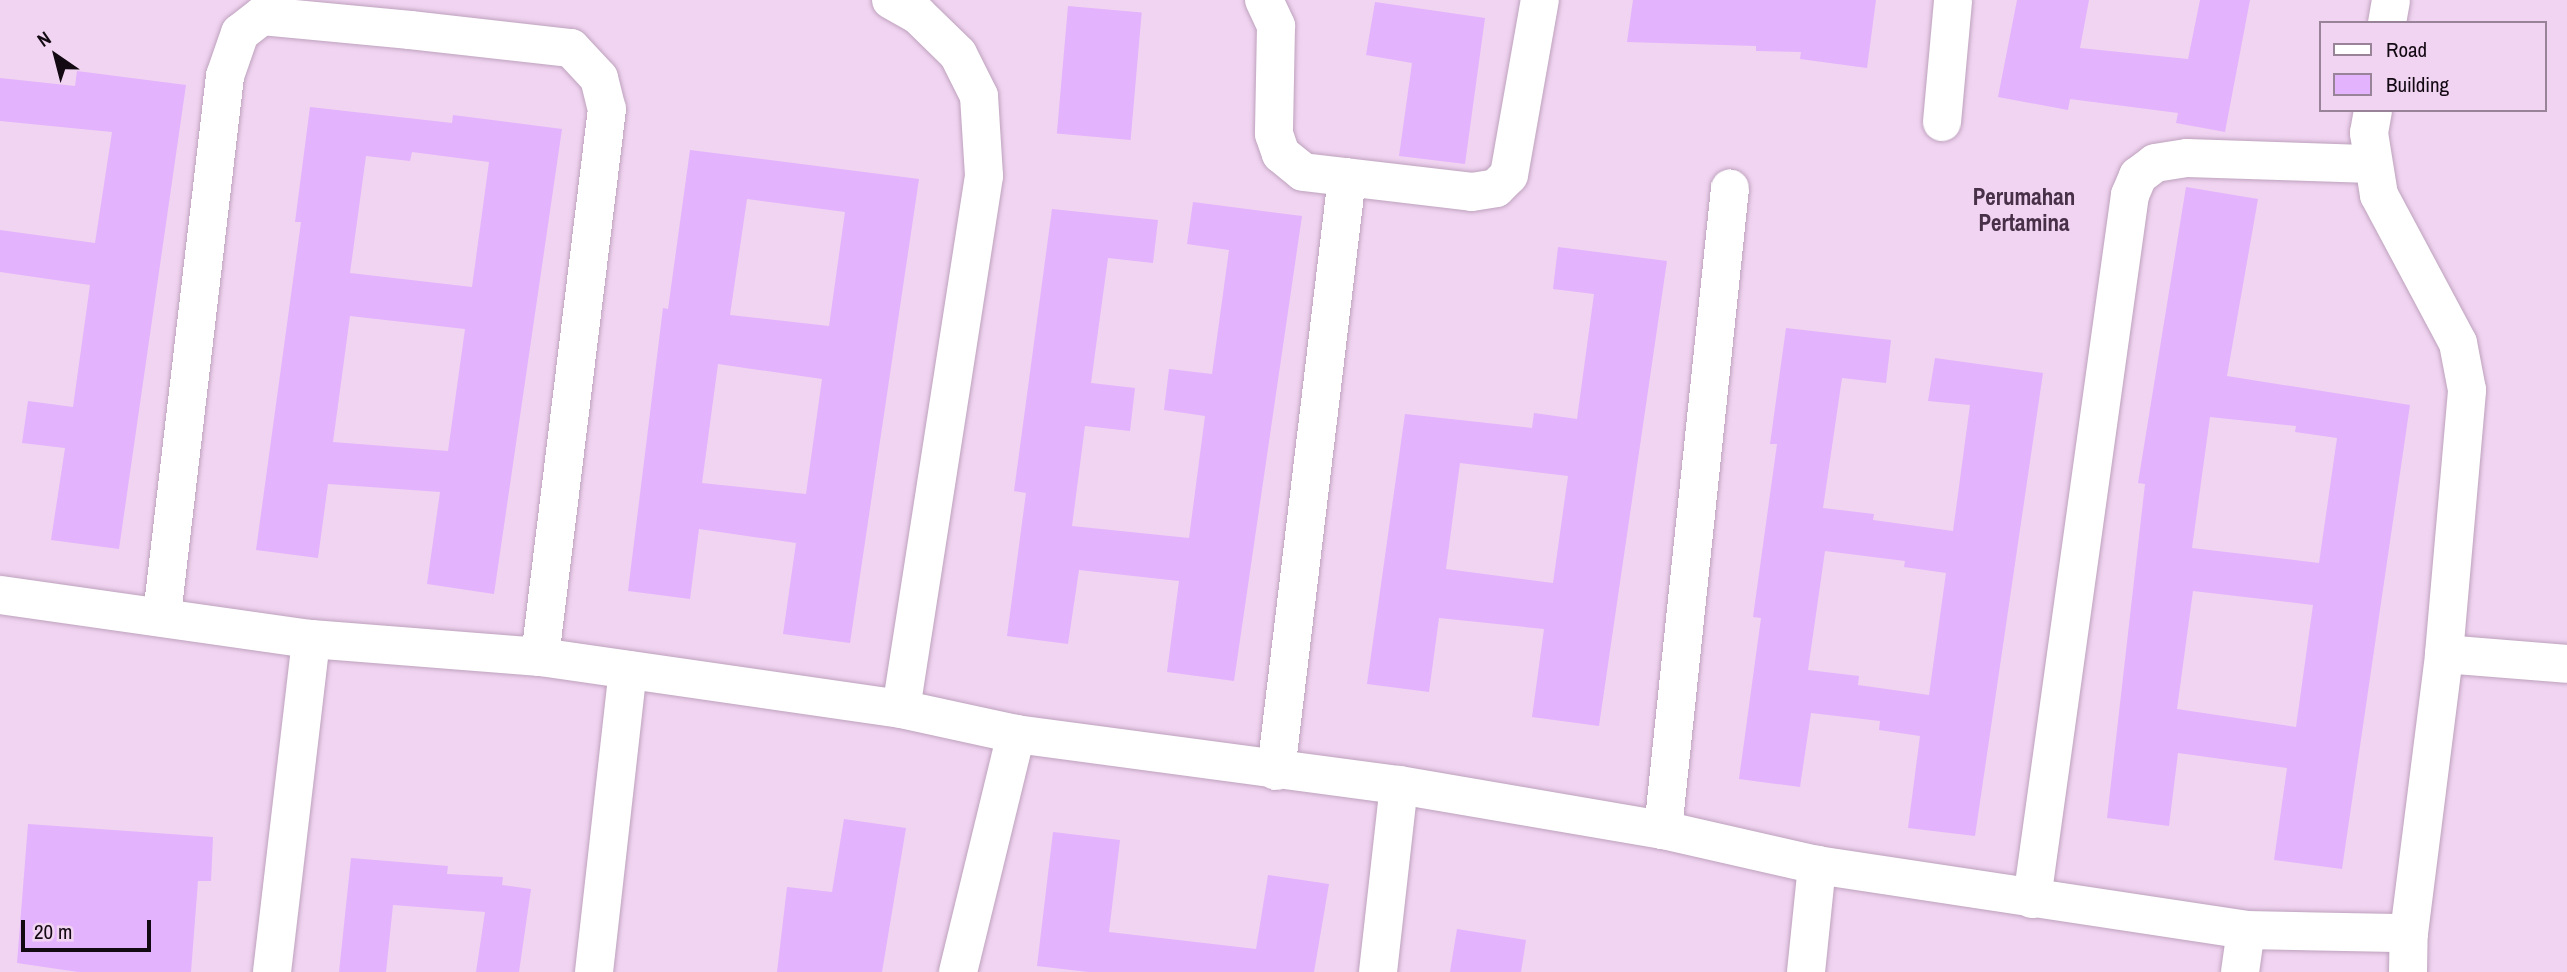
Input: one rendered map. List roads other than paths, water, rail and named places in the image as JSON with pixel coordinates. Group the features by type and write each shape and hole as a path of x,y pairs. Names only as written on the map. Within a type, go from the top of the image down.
{"street":[{"path":"891,0 918,15 958,54 979,96 984,176 901,709"},
{"path":"1264,0 1276,26 1274,134 1281,154 1303,172 1472,192 1496,188 1509,175 1541,0"},
{"path":"1942,122 1953,0"},
{"path":"2387,21 2391,0"},
{"path":"162,615 225,76 240,33 262,16 412,15 571,48 599,78 607,109 540,657"},
{"path":"2373,112 2372,164 2379,195 2458,343 2467,390 2444,654 2409,933 2408,972"},
{"path":"2032,899 2130,195 2138,176 2155,163 2187,158 2372,164"},
{"path":"1276,771 1347,177"},
{"path":"1663,830 1730,188"},
{"path":"1,602 162,615 311,639 540,657 901,709 1016,734 1276,771 1399,785 1663,830 1816,865 2246,930 2409,933"},
{"path":"272,972 311,639"},
{"path":"2444,654 2567,664"},
{"path":"594,972 628,670"},
{"path":"958,972 1016,734"},
{"path":"1378,972 1399,785"},
{"path":"1806,972 1816,865"},
{"path":"2240,972 2246,930"}],"district":[{"name":"Perumahan Pertamina","path":"2024,210"}]}
